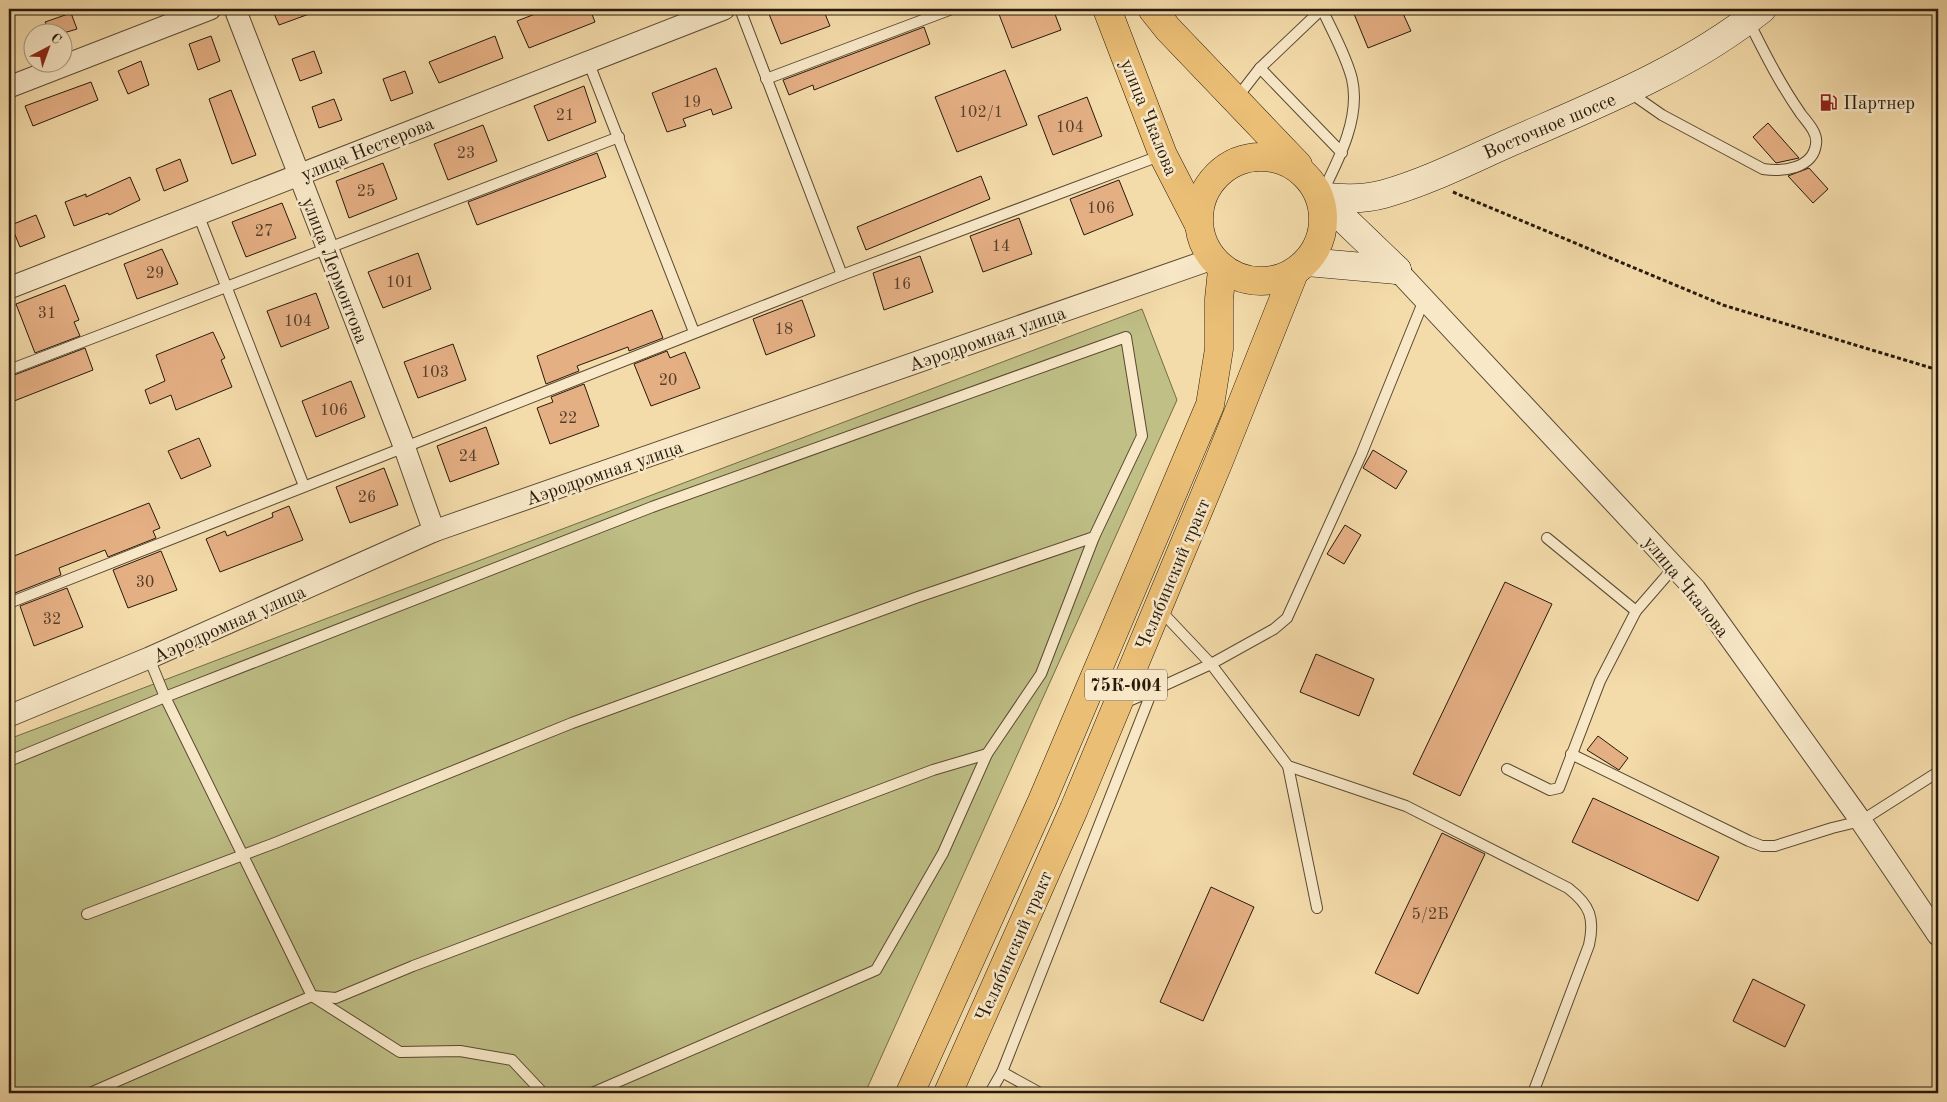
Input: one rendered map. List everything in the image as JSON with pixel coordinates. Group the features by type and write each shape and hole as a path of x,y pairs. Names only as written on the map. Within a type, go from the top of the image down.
{"main road":[{"name":"улица Чкалова","path":"1107,9 1163,154 1198,223"},
{"path":"1152,9 1168,29 1236,99 1314,186 1324,219 1320,242 1301,267 1262,282 1241,279 1217,265 1198,223 1204,191 1225,166 1256,155 1288,162 1314,186"},
{"name":"Челябинский тракт","path":"910,1093 1042,801 1210,405 1219,349 1217,265"},
{"name":"Челябинский тракт","path":"948,1093 1070,818 1301,267"}],"street":[{"path":"9,87 210,9"},
{"name":"улица Лермонтова","path":"235,9 404,446 434,532"},
{"name":"улица Нестерова","path":"9,288 724,9"},
{"name":"Восточное шоссе","path":"1314,186 1348,199 1385,194 1628,91 1684,63 1755,14"},
{"path":"1314,186 1396,270"},
{"name":"Аэродромная улица","path":"9,716 149,658 434,532 1217,265"},
{"path":"1301,267 1396,270"},
{"name":"улица Чкалова","path":"1396,270 1675,566 1694,589 1862,821 1938,935"}],"lane":[{"path":"740,9 842,275"},
{"path":"766,79 952,9"},
{"path":"1236,99 1260,68 1322,9 1346,64 1354,94 1353,109 1342,153 1314,186"},
{"path":"1628,91 1662,115 1763,169 1781,172 1798,167 1810,157 1816,144 1813,130 1793,102 1755,14"},
{"path":"588,61 694,332"},
{"path":"1260,68 1342,153"},
{"path":"9,370 619,137"},
{"path":"9,603 694,332 1163,154"},
{"path":"198,214 304,486"},
{"path":"1116,706 1211,664 1274,629 1287,618 1360,455 1424,300"},
{"path":"9,761 165,697 652,507 1126,337 1142,436 1094,537 1040,674 987,754 943,853 876,970 592,1093"},
{"path":"87,914 243,856 582,719 918,597 1094,537"},
{"path":"1547,538 1636,611"},
{"path":"1507,769 1550,790 1557,790 1561,785 1571,754 1600,681 1636,611 1675,566"},
{"path":"1158,608 1211,664 1288,766 1316,908"},
{"path":"149,658 165,697 312,996 400,1052 460,1051 512,1060 543,1093"},
{"path":"990,1093 1002,1072 1152,691"},
{"path":"90,1093 312,996 336,998 413,966 682,864 933,770 987,754"},
{"path":"1571,754 1762,846 1788,844 1832,828 1862,821 1938,772"},
{"path":"1288,766 1406,806 1568,888 1581,898 1590,912 1593,929 1589,945 1533,1093"},
{"path":"1002,1072 1040,1093"}],"path":[{"path":"1440,172 1449,190 1723,306 1938,370"}],"green space":[{"path":"1142,309 1177,400 865,1093 9,1093 9,739"}],"building":[{"path":"272,9 319,9 320,10 279,25"},
{"path":"548,9 590,9 595,22 529,48 517,21"},
{"path":"767,9 823,9 830,26 781,44"},
{"path":"997,9 1053,9 1061,30 1012,48"},
{"path":"1352,9 1401,9 1411,31 1368,48"},
{"path":"71,13 77,29 72,30 72,22 45,22"},
{"path":"924,27 930,44 814,90 813,85 789,95 783,80"},
{"path":"211,36 220,61 198,70 189,44"},
{"path":"495,36 503,58 439,83 429,62"},
{"path":"314,51 322,73 300,81 292,59"},
{"path":"141,61 149,85 128,94 118,71"},
{"path":"716,68 732,108 713,115 711,109 683,119 686,126 667,132 652,93"},
{"path":"1005,70 1027,125 957,152 935,97"},
{"path":"405,71 413,93 391,101 383,79"},
{"path":"91,82 98,100 33,126 25,106"},
{"path":"584,86 596,122 548,141 534,106"},
{"path":"231,90 256,155 232,164 209,99"},
{"path":"1087,97 1102,136 1053,155 1038,116"},
{"path":"334,99 342,120 319,128 312,107"},
{"path":"1768,123 1799,158 1776,163 1753,137"},
{"path":"483,125 497,161 448,180 434,144"},
{"path":"597,153 606,177 477,225 468,202"},
{"path":"180,159 188,181 164,191 156,169"},
{"path":"383,163 397,199 349,218 336,181"},
{"path":"1809,168 1828,189 1813,203 1788,176"},
{"path":"981,176 990,199 866,250 857,227"},
{"path":"130,177 140,200 109,215 108,213 74,226 65,202 86,194 86,197"},
{"path":"1119,180 1133,215 1084,235 1070,199"},
{"path":"282,203 296,238 246,257 232,222"},
{"path":"36,215 45,237 20,247 11,225"},
{"path":"1019,218 1032,254 983,272 970,236"},
{"path":"162,249 178,284 137,299 124,264"},
{"path":"418,253 431,289 383,308 368,272"},
{"path":"920,256 933,292 884,310 873,273"},
{"path":"65,285 79,320 74,322 80,336 35,353 16,304"},
{"path":"316,293 329,328 281,347 267,311"},
{"path":"802,300 815,336 766,355 753,319"},
{"path":"652,310 663,338 629,351 628,347 577,366 579,371 546,384 537,356"},
{"path":"213,332 225,358 221,360 232,387 176,410 171,395 150,404 145,390 165,381 156,355"},
{"path":"453,344 466,380 418,398 404,362"},
{"path":"85,348 93,370 9,403 9,377"},
{"path":"667,351 670,358 685,352 700,388 651,406 634,364"},
{"path":"351,381 365,417 316,437 302,401"},
{"path":"584,384 599,426 550,444 537,408 553,402 551,397"},
{"path":"486,427 499,464 450,482 437,446"},
{"path":"199,438 211,466 181,479 168,451"},
{"path":"1373,450 1407,471 1396,489 1363,468"},
{"path":"384,468 398,505 350,523 336,487"},
{"path":"149,503 160,528 153,531 156,538 108,557 105,550 59,568 61,575 15,593 12,586 9,587 9,558"},
{"path":"289,506 303,540 220,572 206,539 225,531 227,536 273,517 272,513"},
{"path":"1345,525 1361,535 1344,564 1327,554"},
{"path":"161,551 177,590 128,608 113,570"},
{"path":"1505,582 1552,604 1460,796 1413,774"},
{"path":"67,588 83,627 34,646 20,606"},
{"path":"1316,654 1374,679 1359,716 1300,692"},
{"path":"1598,736 1628,758 1619,770 1587,750"},
{"path":"1593,798 1719,857 1698,901 1572,842"},
{"path":"1442,833 1485,854 1418,994 1375,973"},
{"path":"1211,887 1254,907 1203,1021 1160,1002"},
{"path":"1753,979 1805,1005 1785,1047 1733,1021"}],"place":[{"name":"Партнер","path":"1829,102"}]}
